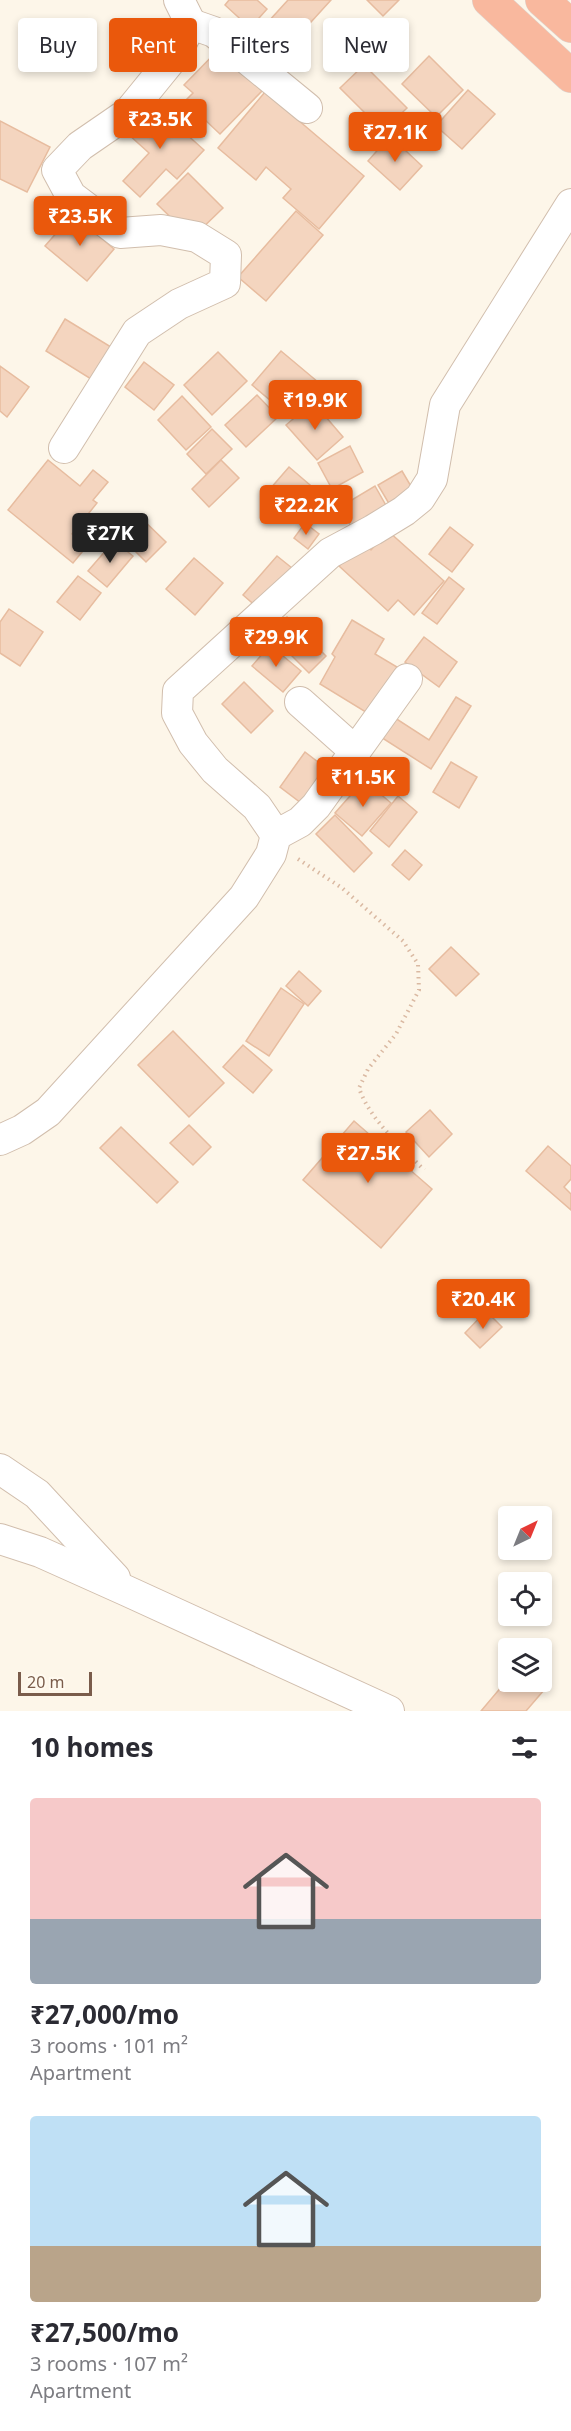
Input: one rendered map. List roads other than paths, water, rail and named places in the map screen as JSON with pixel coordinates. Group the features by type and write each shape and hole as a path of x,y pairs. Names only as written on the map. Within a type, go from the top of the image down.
{"highway":[{"path":"489,0 571,76"},
{"path":"542,0 571,26"}],"street":[{"path":"64,448 136,332 179,304 225,283 226,255 197,237 161,230 120,233 71,196 57,170 80,146 128,113 176,54 185,12 307,108"},
{"path":"274,845 257,807 215,770 193,743 177,713 178,691 330,553 373,530 420,498 432,479 445,405 571,204"},
{"path":"0,1140 22,1131 48,1112 244,897 274,845 316,806 407,679"},
{"path":"300,702 356,751"},
{"path":"0,1469 37,1494 127,1591"},
{"path":"0,1539 40,1552 389,1711"}]}
